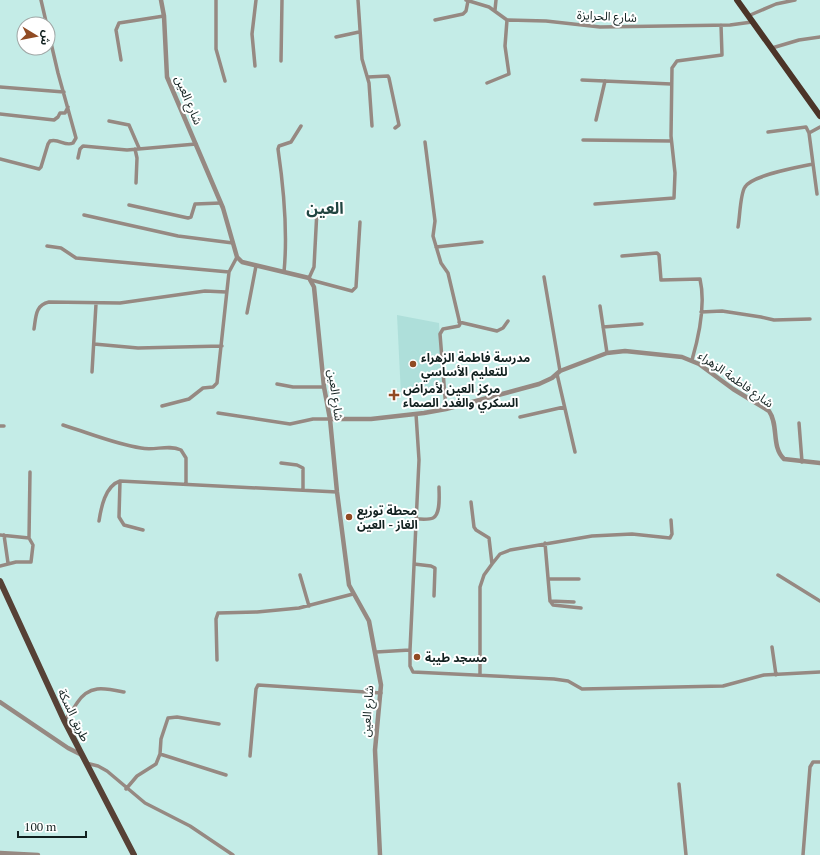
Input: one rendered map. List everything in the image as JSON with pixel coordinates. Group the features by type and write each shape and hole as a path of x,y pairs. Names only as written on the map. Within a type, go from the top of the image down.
{"highway":[{"path":"737,0 820,116"}],"main road":[{"name":"طريق السكة","path":"0,581 64,720 134,855"}],"street":[{"path":"0,159 39,169 50,141 56,140 68,145 74,143 76,136 41,0"},
{"name":"شارع العين","path":"161,0 164,16 167,77 221,203 238,257"},
{"path":"216,0 216,49 225,81"},
{"path":"255,66 252,34 256,0"},
{"path":"281,61 282,0"},
{"path":"358,0 359,32 362,59 368,77 372,126"},
{"path":"435,20 463,14 466,11 467,0 495,10 507,20 505,46 509,74 487,83"},
{"path":"495,10 496,0"},
{"path":"748,16 776,4 795,0"},
{"path":"121,60 116,30 119,23 164,16"},
{"name":"شارع الحرايزة","path":"507,20 546,21 600,27 721,25 752,22"},
{"path":"595,204 674,198 675,179 671,141 672,68 675,62 722,55 721,25"},
{"path":"336,37 359,32"},
{"path":"772,48 799,40 820,37"},
{"path":"368,77 388,76 399,125 395,128"},
{"path":"582,80 671,84"},
{"path":"596,120 605,81"},
{"path":"0,87 64,92"},
{"path":"0,114 54,120 60,113 65,113 68,107"},
{"path":"109,121 129,126 137,149 136,183"},
{"path":"284,272 286,240 285,205 278,149 279,146 291,142 301,126"},
{"path":"768,132 804,126 809,133 817,194"},
{"path":"809,133 820,127"},
{"path":"583,140 671,141"},
{"path":"426,142 435,221 433,236 441,263 448,273 459,322 459,326 443,329 440,334 446,409"},
{"path":"78,158 80,148 83,146 123,150 196,144"},
{"path":"738,227 743,192 749,182 785,170 813,164"},
{"path":"129,205 188,218 191,217 195,204 221,203"},
{"path":"310,279 314,267 317,210"},
{"path":"84,215 178,236 233,242"},
{"path":"162,406 190,399 204,388 213,387 217,383 229,272 238,257 242,262 352,291 356,287 360,222"},
{"path":"436,247 482,242"},
{"path":"47,246 61,248 76,258 229,272"},
{"path":"622,256 657,253 659,257 661,280 700,280 701,312 697,344 692,360"},
{"path":"247,313 256,266"},
{"path":"544,277 558,373 575,452"},
{"name":"شارع العين","path":"310,279 317,304 324,387 330,419 337,492 349,585 353,594 367,614 376,652 381,693 375,750 380,855"},
{"path":"34,329 38,309 46,302 96,304 144,300 205,291 226,292"},
{"path":"92,372 96,304"},
{"path":"600,306 607,352"},
{"path":"701,312 722,311 774,320 810,319"},
{"path":"459,322 497,331 503,328 508,321"},
{"path":"603,327 642,324"},
{"path":"94,344 138,348 222,346"},
{"name":"شارع فاطمة الزهراء","path":"330,419 371,419 446,409 539,384 558,373 607,352 626,351 662,354 692,360 769,411 774,424 777,447 781,456 787,460 820,463"},
{"path":"277,384 293,387 324,387"},
{"path":"520,418 564,406"},
{"path":"218,412 290,424 313,419 330,419"},
{"path":"416,414 419,460 410,650 410,666 416,674 480,675 568,681 582,688 723,686 764,675 820,672"},
{"path":"799,423 802,462"},
{"path":"63,425 134,447 149,449 167,447 181,450 186,458 186,484"},
{"path":"281,463 297,465 303,468 303,490"},
{"path":"0,566 8,563 31,562 33,545 29,538 30,472"},
{"path":"99,521 104,499 114,484 120,481 337,492"},
{"path":"120,481 119,517 124,525 143,530"},
{"path":"416,519 432,519 435,517 439,487"},
{"path":"471,502 474,527 476,530 489,538 492,564"},
{"path":"480,675 479,597 484,575 500,554 510,550 582,537 632,534 670,538 672,534 671,520"},
{"path":"8,563 2,535 29,538"},
{"path":"545,544 550,601 553,605 581,608"},
{"path":"414,564 431,566 434,568 434,596"},
{"path":"300,575 309,606"},
{"path":"778,575 820,601"},
{"path":"549,579 579,579"},
{"path":"217,660 216,619 218,613 257,612 309,606 353,594"},
{"path":"550,601 574,602"},
{"path":"772,647 776,674"},
{"path":"376,652 410,650"},
{"path":"250,756 256,689 258,685 381,693"},
{"path":"64,720 82,696 94,689 103,688 124,692"},
{"path":"0,702 68,748 82,755"},
{"path":"126,789 137,776 156,764 160,754 161,739 168,718 177,717 219,724"},
{"path":"160,754 226,775"},
{"path":"85,762 98,766 107,771 126,789 145,803 190,826 233,855"},
{"path":"803,855 810,767 812,762 820,762"},
{"path":"679,784 686,855"},
{"path":"0,853 38,855"}],"shaded area":[{"path":"397,315 439,323 443,391 401,395"}],"place":[{"name":"مدرسة فاطمة الزهراء للتعليم الأساسي","path":"413,364"},
{"name":"مركز العين لأمراض السكري والغدد الصماء","path":"394,395"},
{"name":"محطة توزيع الغاز - العين","path":"349,517"},
{"name":"مسجد طيبة","path":"417,657"}],"district":[{"name":"العين","path":"325,208"}]}
